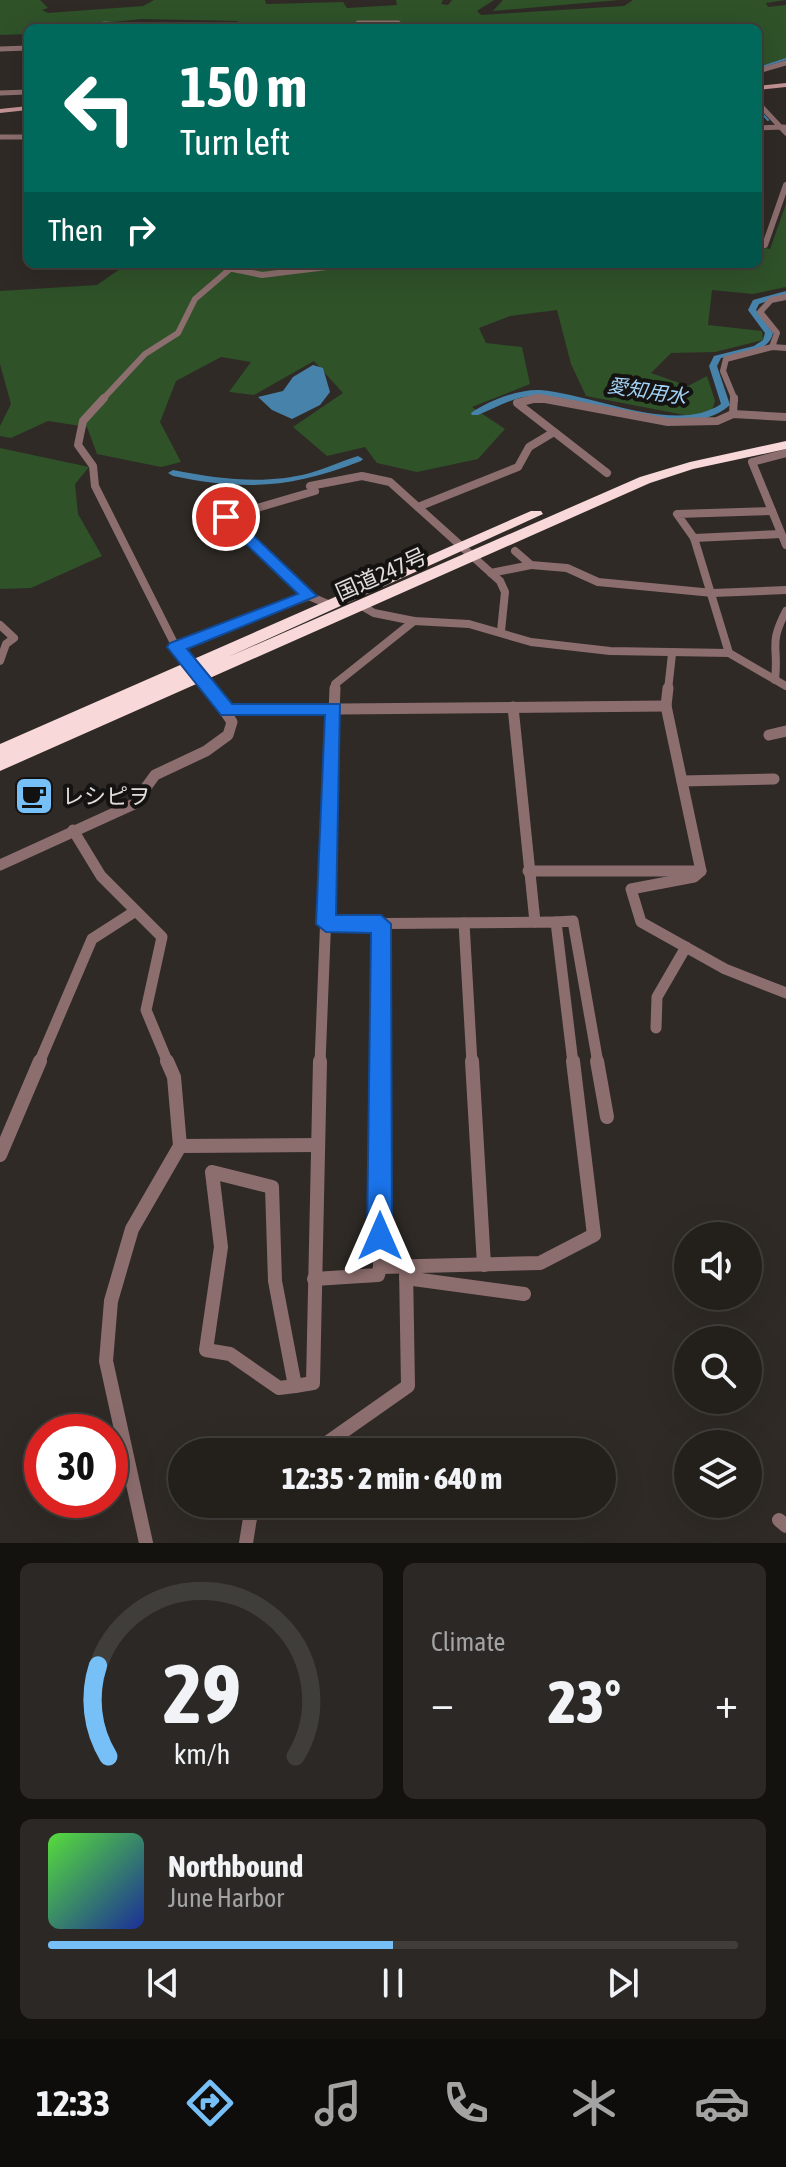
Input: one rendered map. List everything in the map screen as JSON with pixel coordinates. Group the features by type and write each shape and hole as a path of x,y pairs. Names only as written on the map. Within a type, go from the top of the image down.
{"highway":[{"name":"国道247号","path":"0,764 362,606 468,552 661,465 786,437"},
{"name":"国道247号","path":"0,751 330,605 645,480 704,462 786,445"}],"street":[{"path":"357,24 399,24"},
{"path":"0,49 24,48"},
{"path":"762,70 786,63"},
{"path":"762,88 786,85"},
{"path":"0,93 24,92"},
{"path":"762,107 786,133"},
{"path":"0,111 24,108"},
{"path":"762,128 783,127"},
{"path":"0,137 24,137"},
{"path":"762,245 765,245 786,185"},
{"path":"226,268 271,274 319,268"},
{"path":"0,865 134,804 155,775 206,751 228,735 232,722 227,710 176,647 95,486 93,466 78,445 83,421 145,354 178,333 195,299 230,269"},
{"path":"772,347 777,333 760,312 771,300 786,297"},
{"path":"733,414 735,401 723,364 737,356 772,347 786,348"},
{"path":"607,473 517,403 538,398 698,426 726,419 733,414 786,417"},
{"path":"418,507 518,467 529,447 554,432"},
{"path":"786,453 752,462 786,545"},
{"path":"330,605 309,596 226,517 315,491 310,486 376,476 390,482 491,573 505,592 501,631"},
{"path":"729,653 719,629 713,593 694,538 677,514 772,511"},
{"path":"694,538 781,534"},
{"path":"515,551 531,565"},
{"path":"491,573 531,565 567,568 598,582 713,593 786,590"},
{"path":"176,647 309,596"},
{"path":"362,606 374,613 414,621 469,624 531,642 672,654 729,653 786,686"},
{"path":"775,680 777,662 772,638 786,611"},
{"path":"295,1386 275,1281 272,1187 212,1172 221,1247 206,1350 230,1354 279,1388 295,1386 313,1383 317,1145 335,684 414,621"},
{"path":"0,625 14,638 6,644 0,661"},
{"path":"672,654 666,706 701,871"},
{"path":"227,710 666,706"},
{"path":"513,707 535,922"},
{"path":"769,735 786,731"},
{"path":"682,781 774,779"},
{"path":"73,830 101,876 162,937 146,1010 174,1077 180,1146 132,1229 108,1323 106,1361 141,1509 146,1543"},
{"path":"528,871 701,871"},
{"path":"701,871 694,877 631,889 641,922 725,969 786,993"},
{"path":"0,1155 92,939 134,912"},
{"path":"326,924 573,921 607,1117"},
{"path":"406,1272 540,1263 594,1235 556,922"},
{"path":"464,923 484,1265"},
{"path":"314,1279 378,1275 380,1267 381,924"},
{"path":"656,1028 657,997 686,947"},
{"path":"180,1146 317,1145"},
{"path":"380,1267 524,1294"},
{"path":"334,1438 408,1386 406,1272"},
{"path":"246,1543 250,1518"}],"green space":[{"path":"0,0 40,0 48,8 42,10 48,13 143,6 154,0 265,0 266,4 343,2 347,8 397,5 396,0 443,0 441,4 448,5 452,0 494,0 477,11 481,15 624,6 633,0 786,0 766,3 768,7 786,5 786,58 762,66 762,24 233,24 239,21 141,19 102,24 24,24 24,34 0,35"},
{"path":"503,0 619,0 493,11"},
{"path":"786,204 786,287 753,294 712,290 708,325 762,331 763,340 715,352 671,353 651,373 688,386 707,376 715,401 712,411 695,417 586,396 571,364 557,310 510,316 479,328 486,343 522,347 530,384 472,407 505,429 478,459 417,472 377,463 365,447 327,456 293,427 343,393 314,361 254,395 229,392 251,362 221,357 176,381 160,422 181,462 161,467 97,454 87,427 48,421 11,438 0,436 0,426 11,404 0,364 0,291 97,285 121,268 762,268 762,248 770,249"},
{"path":"0,448 89,467 75,484 78,514 102,556 31,588 0,589"}],"water":[{"path":"313,365 323,368 330,392 320,405 292,419 272,410 258,397 283,391 293,377"}],"waterway":[{"path":"762,67 786,59"},
{"path":"762,113 768,120"},
{"name":"愛知用水","path":"475,413 515,397 540,393 666,417 712,415 726,405 713,366 718,356 757,348 767,341 769,333 752,310 756,302 786,293"},
{"name":"愛知用水","path":"173,473 222,482 267,483 311,476 358,459"}],"place":[{"name":"レシピヲ","path":"34,796"}],"route":[{"path":"226,517 309,596 176,647 227,710 334,708 326,924 381,924 380,1236"}]}
